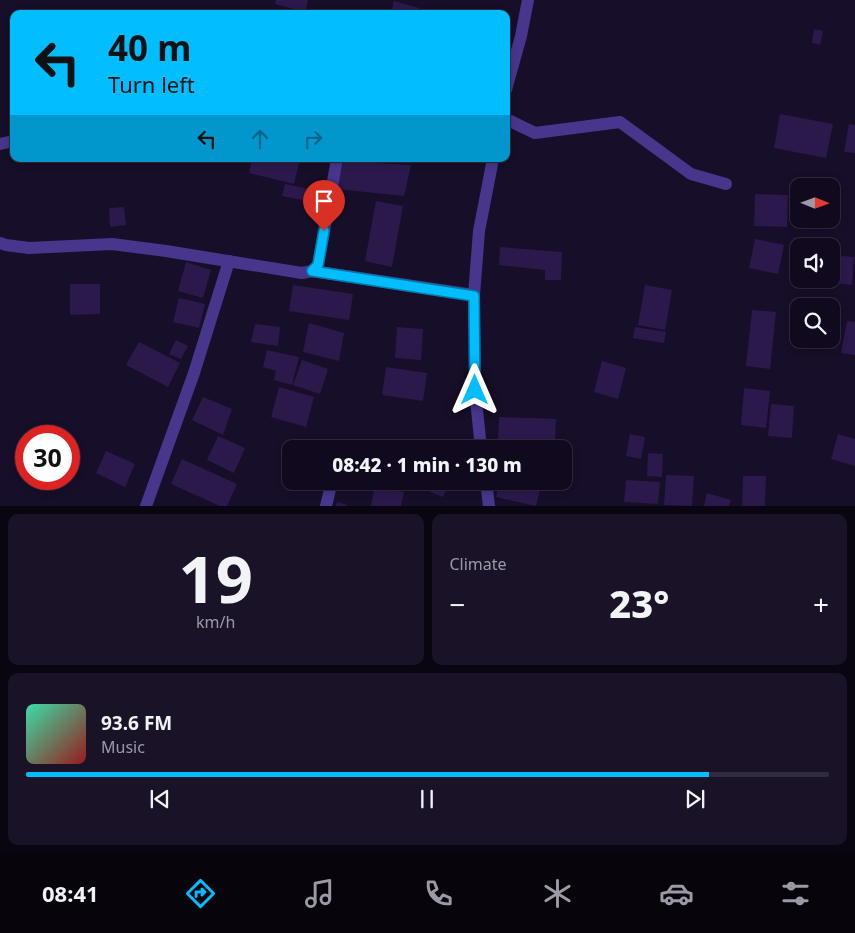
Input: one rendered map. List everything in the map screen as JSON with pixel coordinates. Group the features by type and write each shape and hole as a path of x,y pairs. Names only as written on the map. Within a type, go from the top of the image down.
{"street":[{"path":"510,76 521,36 528,0"},
{"path":"510,121 535,133 620,122 691,174 726,184"},
{"path":"312,271 318,265 336,162"},
{"path":"480,440 475,390 474,296 479,232 492,162"},
{"path":"0,242 6,245 29,248 112,244 302,273 312,271 474,296"},
{"path":"146,506 194,373 229,261"},
{"path":"326,506 330,490"},
{"path":"487,490 489,506"}],"building":[{"path":"276,0 308,0 306,10 298,10 275,4"},
{"path":"394,1 419,8 418,10 392,10"},
{"path":"814,29 823,31 820,45 812,43"},
{"path":"780,114 833,124 826,158 774,148"},
{"path":"849,124 855,125 855,153 844,152"},
{"path":"251,162 299,162 294,184 249,173"},
{"path":"343,162 411,165 404,196 337,189"},
{"path":"285,184 309,189 307,201 282,196"},
{"path":"755,194 788,195 787,227 754,226"},
{"path":"376,201 403,206 392,267 365,261"},
{"path":"124,207 126,225 110,227 109,208"},
{"path":"755,239 784,245 778,274 749,268"},
{"path":"500,247 562,252 561,280 545,280 545,270 499,265"},
{"path":"840,256 854,257 852,285 840,284"},
{"path":"186,262 211,270 203,298 178,291"},
{"path":"70,284 100,284 100,314 70,315"},
{"path":"293,285 353,294 349,320 289,311"},
{"path":"645,285 672,290 665,330 638,325"},
{"path":"179,298 205,304 199,328 173,322"},
{"path":"752,310 776,312 770,369 746,366"},
{"path":"847,321 855,322 855,355 841,353"},
{"path":"309,323 344,333 339,361 303,352"},
{"path":"255,324 280,327 278,346 251,342"},
{"path":"397,327 423,329 421,360 395,358"},
{"path":"635,327 666,332 664,343 633,338"},
{"path":"176,340 188,346 181,359 169,354"},
{"path":"139,342 180,363 168,387 126,365"},
{"path":"267,350 299,357 292,385 274,380 276,371 263,367"},
{"path":"302,360 328,369 320,394 293,385"},
{"path":"602,361 626,368 618,399 594,392"},
{"path":"386,367 427,373 423,401 382,395"},
{"path":"279,387 314,397 306,427 271,417"},
{"path":"744,388 770,391 766,428 741,425"},
{"path":"203,397 232,409 223,435 192,420"},
{"path":"771,404 794,406 792,438 768,436"},
{"path":"499,417 556,419 555,440 498,440"},
{"path":"630,434 645,437 641,459 626,456"},
{"path":"838,434 855,439 855,466 831,459"},
{"path":"218,436 245,448 234,473 207,460"},
{"path":"106,451 135,464 125,487 96,473"},
{"path":"648,453 663,454 662,477 647,476"},
{"path":"182,459 237,484 227,506 220,506 171,484"},
{"path":"666,475 694,476 692,506 664,505"},
{"path":"743,476 766,476 765,506 742,506"},
{"path":"626,480 660,482 658,504 624,502"},
{"path":"374,490 404,492 401,506 371,506"},
{"path":"425,490 446,490 443,497"},
{"path":"498,490 540,490 536,506 496,497"},
{"path":"707,493 731,500 729,506 704,506"},
{"path":"337,502 347,505 347,506 336,506"}],"route":[{"path":"324,231 318,265 312,271 474,296 475,390"}]}
